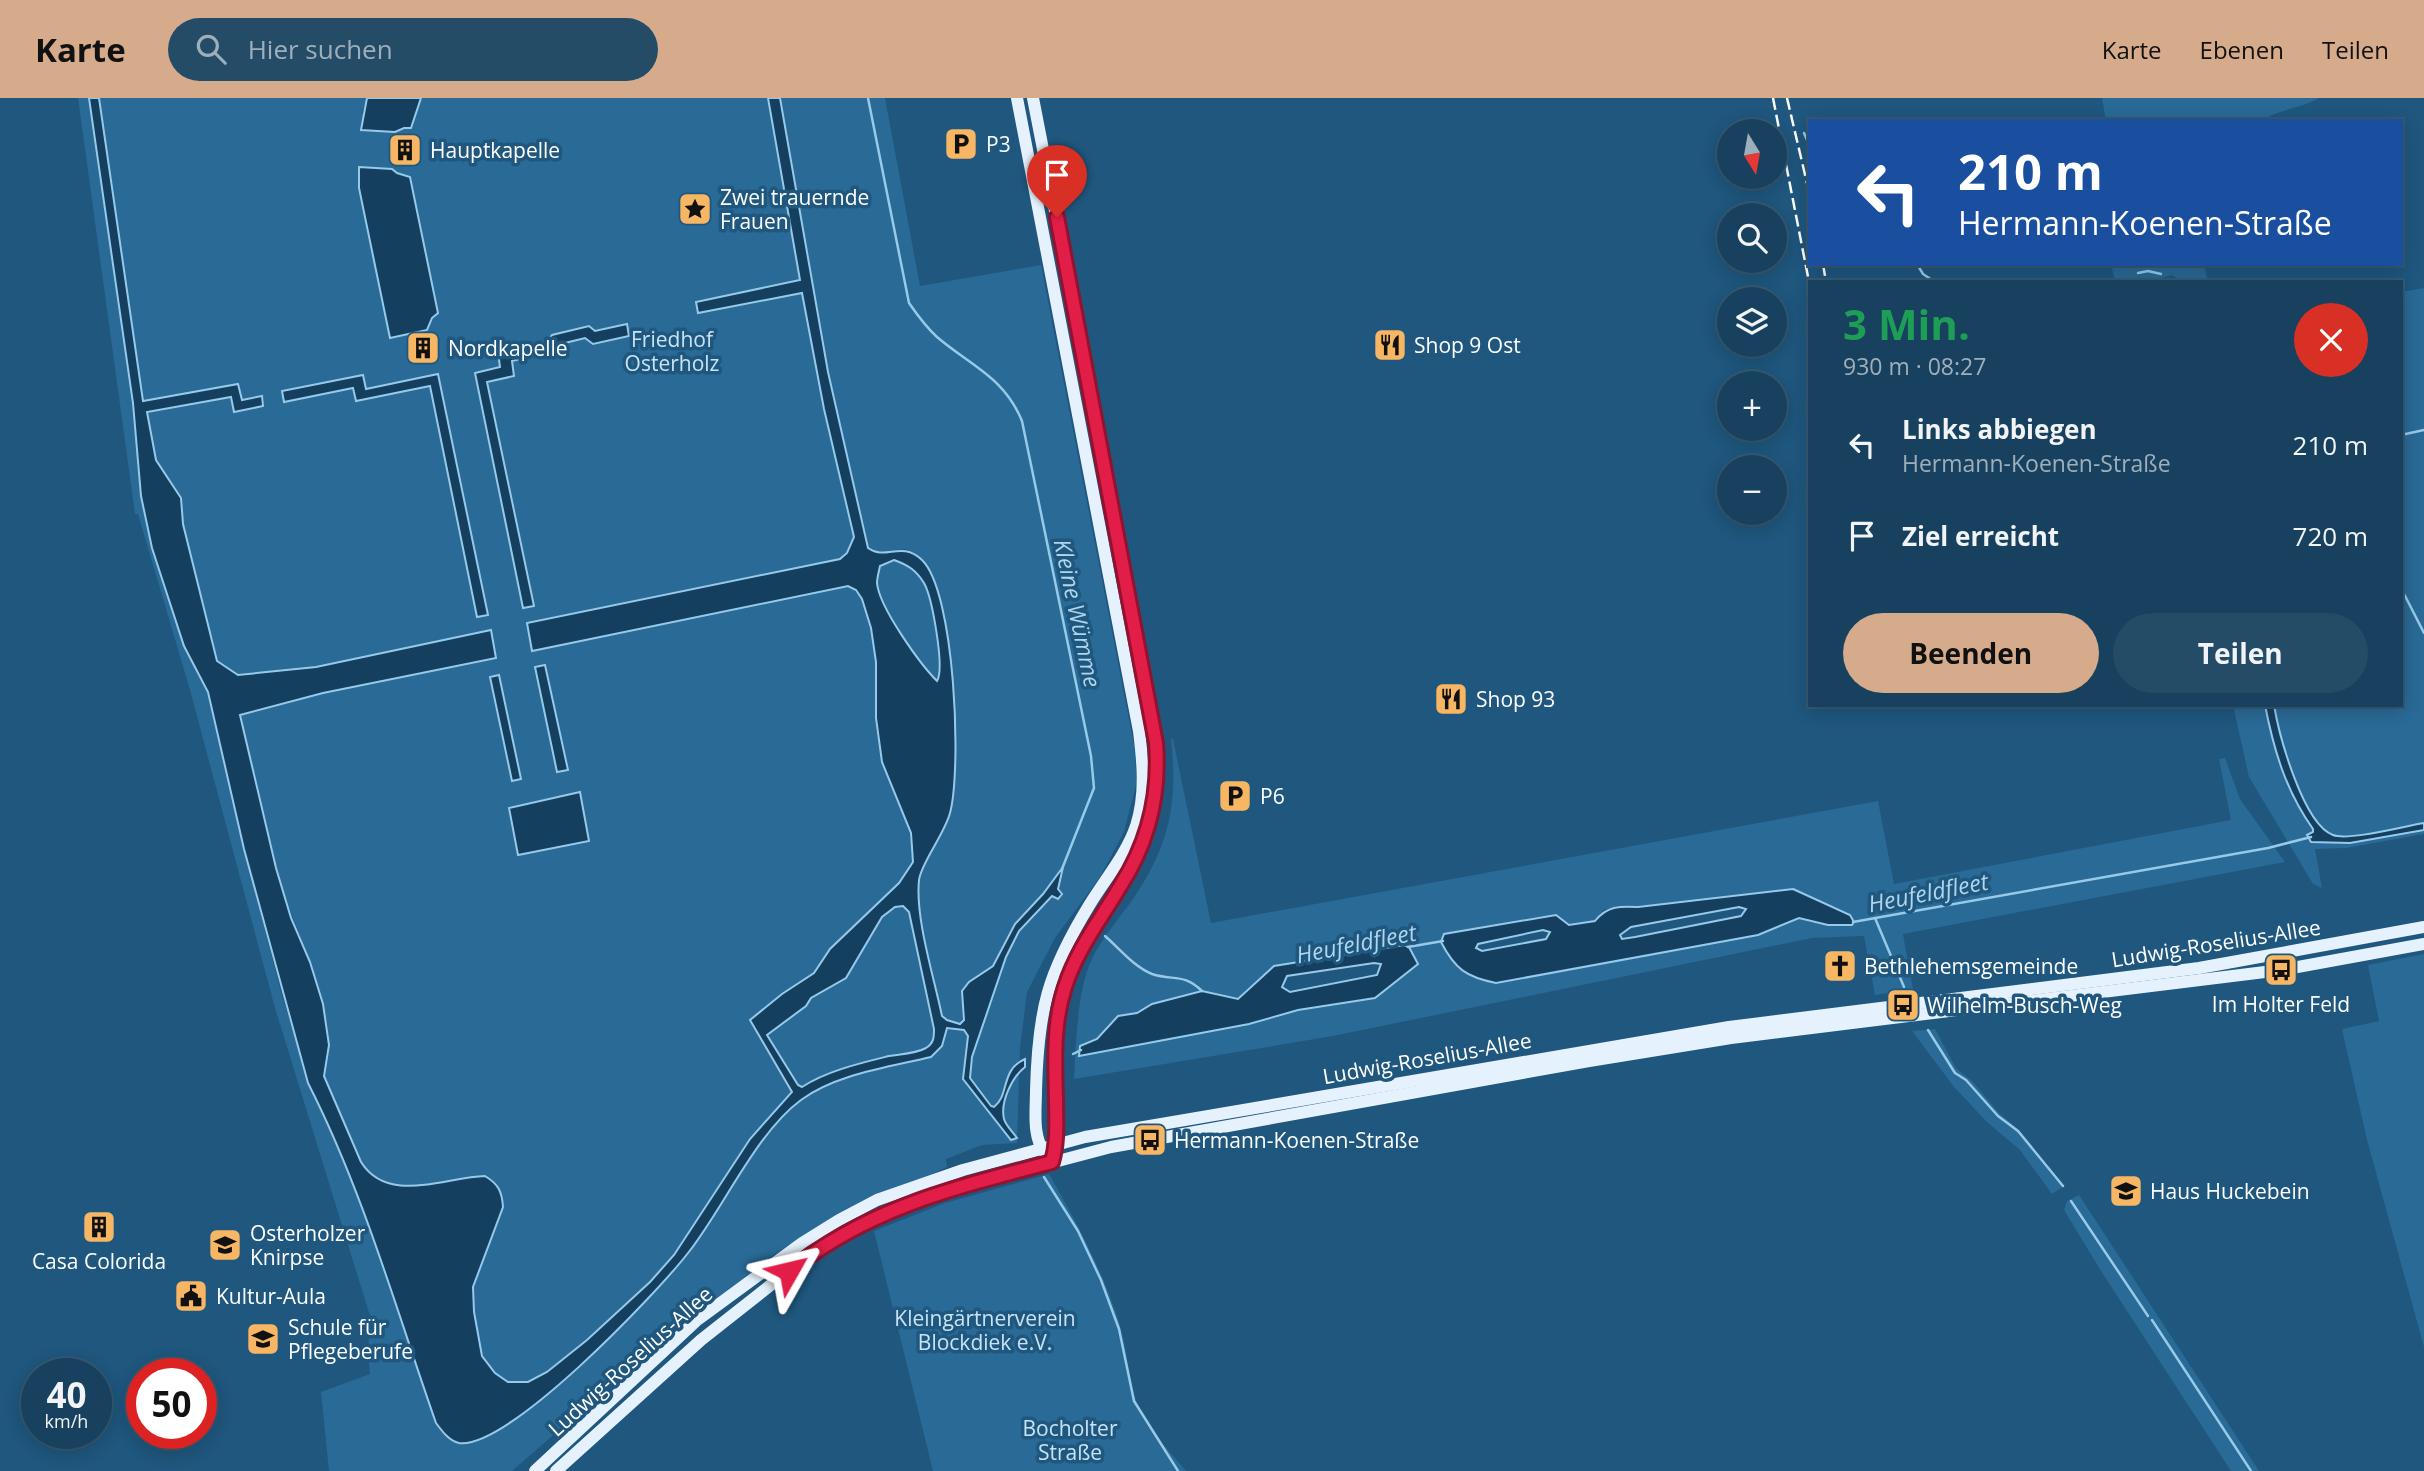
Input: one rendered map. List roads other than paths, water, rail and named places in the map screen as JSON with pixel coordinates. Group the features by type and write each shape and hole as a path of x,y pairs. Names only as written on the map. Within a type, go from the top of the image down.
{"main road":[{"path":"1017,98 1132,691 1144,778 1140,808 1131,839 1063,951 1043,1002 1037,1043 1036,1123 1041,1148 1052,1162"},
{"path":"1034,98 1145,673 1157,758 1155,802 1140,850 1121,886 1085,941 1064,989 1056,1046 1057,1144 1052,1162"},
{"name":"Ludwig-Roselius-Allee","path":"535,1471 696,1321 802,1243 839,1220 896,1193 963,1170 1057,1144 1729,1027 2199,968 2424,927"},
{"name":"Ludwig-Roselius-Allee","path":"555,1471 701,1340 810,1254 886,1212 920,1199 1111,1147 1731,1038 2281,970 2424,944"}],"waterway":[{"name":"Kleine Wümme","path":"868,98 909,303 937,337 986,373 1006,393 1022,421 1091,756 1094,788 1062,869"},
{"path":"1804,133 1808,142"},
{"path":"1918,266 1923,274 1932,280"},
{"name":"Heufeldfleet","path":"2138,273 2148,271 2161,274"},
{"path":"2403,435 2424,430"},
{"path":"2403,592 2424,633"},
{"name":"Heufeldfleet","path":"1853,922 2268,848 2311,837"},
{"path":"1875,918 1904,987"},
{"name":"Heufeldfleet","path":"1105,936 1145,971 1190,982 1202,991"},
{"name":"Heufeldfleet","path":"1408,947 1443,941"},
{"path":"1928,1030 1955,1073 1966,1080 1998,1116 2018,1131 2063,1186"},
{"name":"Heufeldfleet","path":"1073,1054 1081,1050"},
{"name":"Kleine Wümme","path":"1044,1177 1078,1231 1101,1280 1119,1329 1134,1401 1178,1471"},
{"path":"2071,1201 2148,1316"},
{"path":"2152,1320 2251,1471"}],"railway":[{"path":"1773,98 1809,280"},
{"path":"1787,98 1808,187"},
{"path":"1823,266 1826,280"}],"place":[{"name":"P3","path":"961,144"},
{"name":"Hauptkapelle","path":"405,150"},
{"name":"Zwei trauernde Frauen","path":"695,209"},
{"name":"Shop 9 Ost","path":"1390,345"},
{"name":"Nordkapelle","path":"423,348"},
{"name":"Shop 93","path":"1451,699"},
{"name":"P6","path":"1235,796"},
{"name":"Bethlehemsgemeinde","path":"1840,966"},
{"name":"Im Holter Feld","path":"2281,970"},
{"name":"Wilhelm-Busch-Weg","path":"1903,1005"},
{"name":"Hermann-Koenen-Straße","path":"1150,1140"},
{"name":"Haus Huckebein","path":"2126,1191"},
{"name":"Casa Colorida","path":"99,1227"},
{"name":"Osterholzer Knirpse","path":"225,1245"},
{"name":"Kultur-Aula","path":"191,1296"},
{"name":"Schule für Pflegeberufe","path":"263,1339"}],"park label":[{"name":"Friedhof Osterholz","path":"672,351"},
{"name":"Kleingärtnerverein Blockdiek e.V.","path":"985,1330"},
{"name":"Bocholter Straße","path":"1070,1440"}]}
